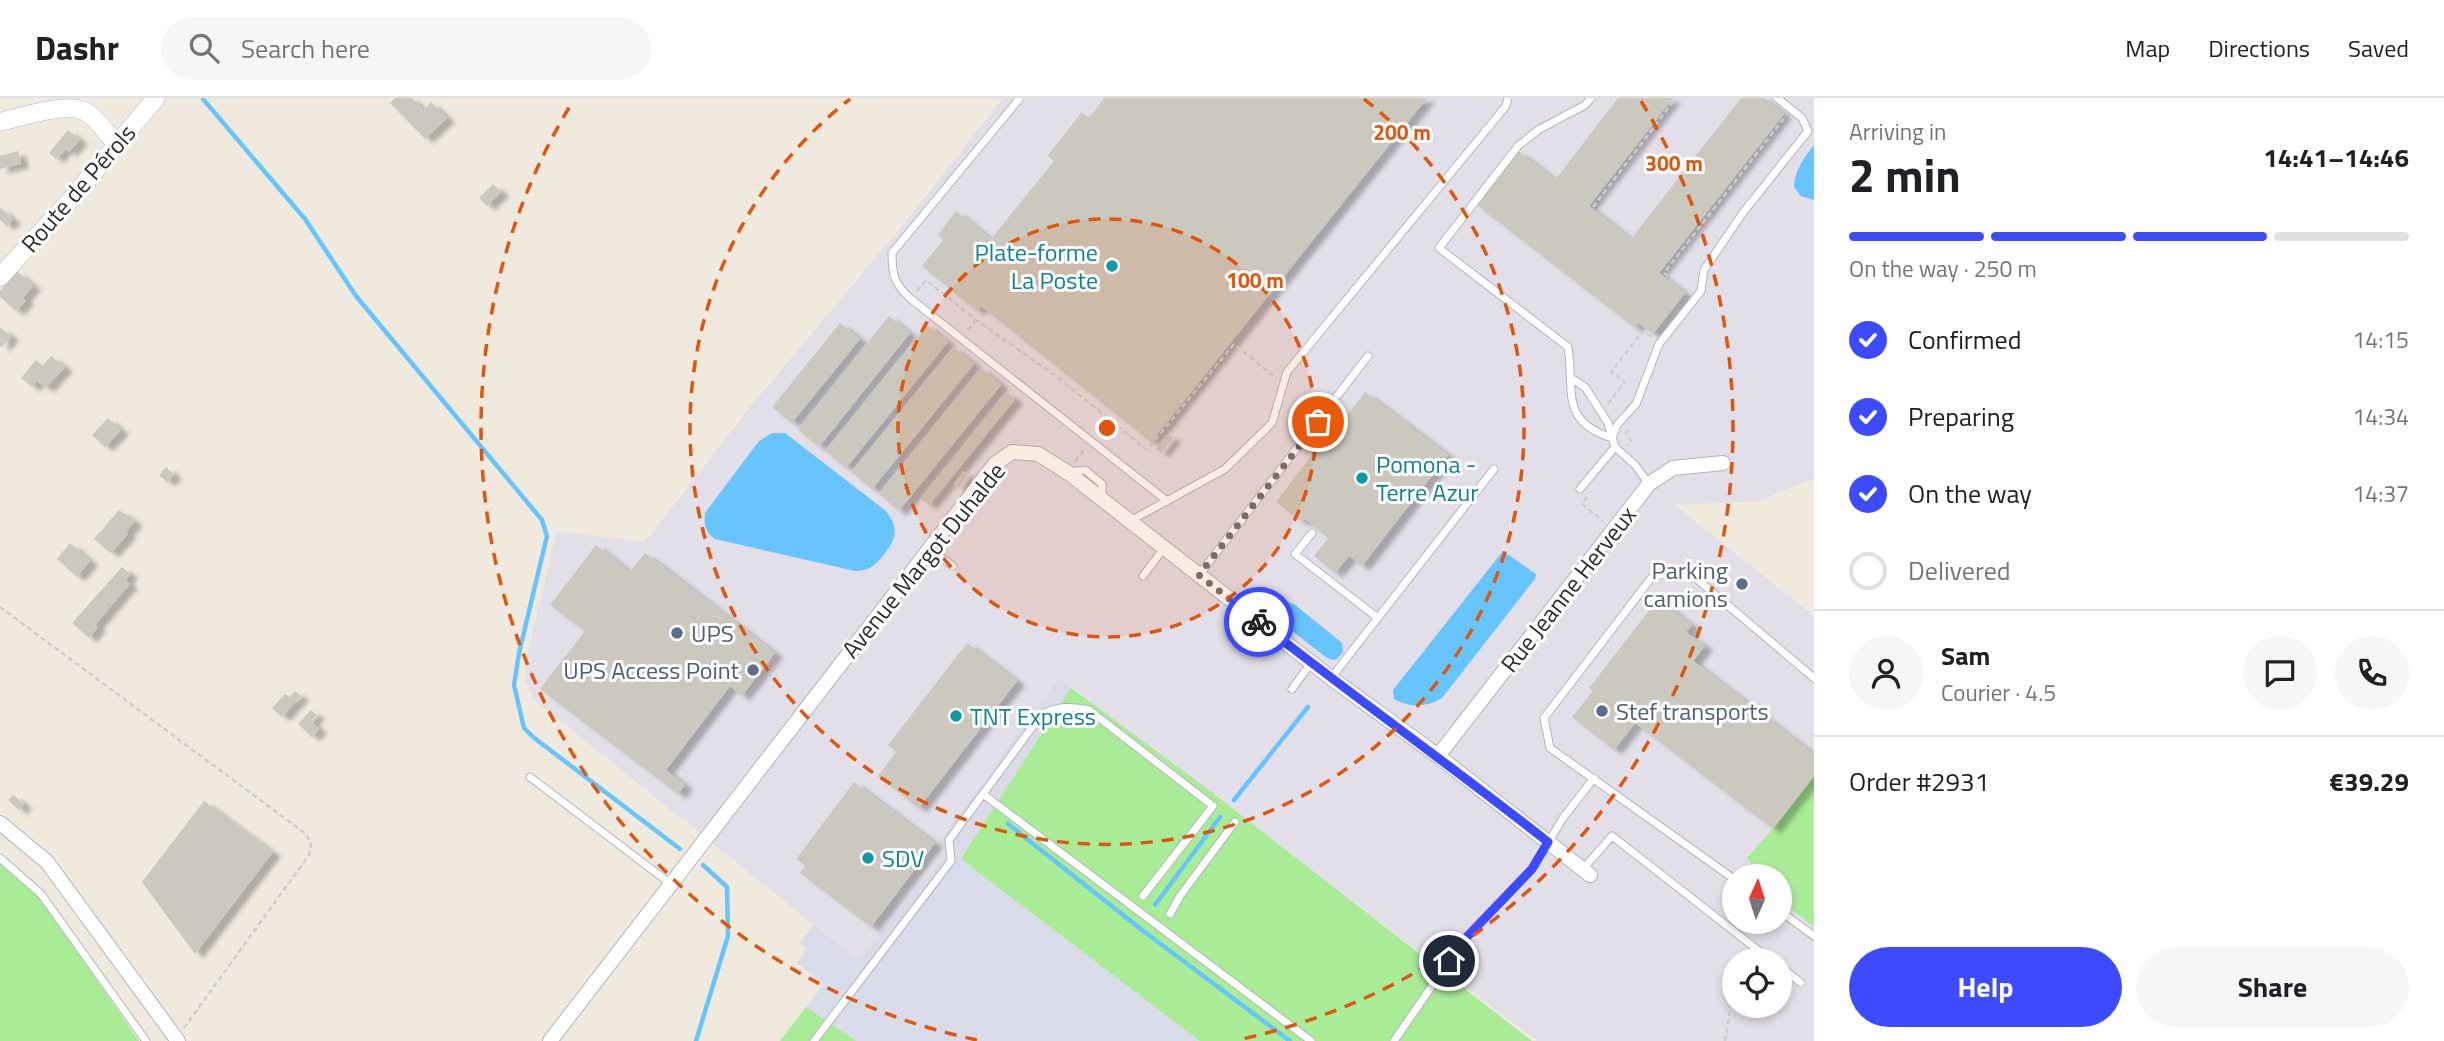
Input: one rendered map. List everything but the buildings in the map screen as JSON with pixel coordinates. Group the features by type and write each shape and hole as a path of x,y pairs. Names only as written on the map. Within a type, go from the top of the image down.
{"street":[{"path":"0,122 54,109 79,98"},
{"name":"Route de Pérols","path":"0,277 73,197 154,98"},
{"path":"54,109 74,108 85,111 116,144"},
{"name":"Avenue Margot Duhalde","path":"550,1041 928,549 995,464 1012,452 1038,454 1067,472 1311,663 1438,756 1587,873"},
{"name":"Rue Jeanne Herveux","path":"1438,756 1649,484 1673,468 1723,463"},
{"path":"0,823 47,862 177,1040"}],"lane":[{"path":"1020,98 892,253 892,271 899,288 911,299 1167,501"},
{"path":"1129,521 1225,469 1272,423 1287,372 1506,106 1507,98"},
{"path":"1591,98 1585,105 1538,130 1518,146 1439,248 1568,347 1572,379 1571,404 1583,422 1593,432 1613,443 1649,484"},
{"path":"1580,489 1613,443 1618,425 1636,404 1644,388 1657,341 1701,290 1704,270 1742,214 1808,131 1802,118 1777,98"},
{"path":"1199,575 1368,356"},
{"path":"1572,379 1585,387 1608,423 1613,443"},
{"path":"1331,678 1494,469"},
{"path":"1311,533 1295,554 1378,618"},
{"path":"1143,576 1164,548"},
{"path":"928,549 953,566"},
{"path":"1722,870 1550,748 1544,718 1652,577 1685,569 1814,678"},
{"path":"1292,689 1311,663"},
{"path":"814,1041 951,861 949,840 1042,714 1054,708 1071,706 1089,710 1213,806 1143,896"},
{"path":"530,777 671,884"},
{"path":"1394,1041 1463,941 1532,869 1563,818 1594,778"},
{"path":"983,794 1311,1041"},
{"path":"1170,914 1180,896 1235,822"},
{"path":"1587,873 1612,836 1755,948"},
{"path":"0,858 41,894 146,1041"},
{"path":"1792,920 1814,936"},
{"path":"1792,976 1801,983"}],"path":[{"path":"1593,207 1676,98"},
{"path":"1689,292 1664,273 1791,109"},
{"path":"911,299 926,280 975,320 1056,376 1147,450 1234,344 1283,383"},
{"path":"961,339 975,320"},
{"path":"1601,412 1625,382 1611,372 1643,331 1657,341"},
{"path":"0,607 306,834 311,844 309,855 177,1040"},
{"path":"1725,1041 1729,1018"}],"shaded area":[{"path":"1003,98 1814,98 1814,476 1759,501 1675,505 1814,616 1814,1041 1537,1041 1455,979 1438,999 1363,1041 1427,958 1060,678 938,841 949,851 860,962 533,699 525,679 526,660 557,531 645,542 750,407 907,220"},
{"path":"1059,678 1202,785 1532,1041 780,1041 824,984 797,963 806,948 799,942 814,925 858,960 949,851 938,842"}],"green space":[{"path":"1071,688 1202,785 1532,1041 1200,1041 961,859"},
{"path":"1814,776 1814,927 1792,910 1792,864 1751,864 1747,858"},
{"path":"0,864 40,898 139,1041 0,1041"},
{"path":"806,1007 856,1041 780,1041"}],"water":[{"path":"1814,145 1814,200 1801,196 1794,187 1800,165"},
{"path":"772,433 785,433 886,511 893,523 895,534 883,556 874,565 855,571 715,539 709,534 705,525 705,513 759,441"},
{"path":"1503,551 1536,574 1535,579 1442,698 1418,705 1394,699 1393,690"},
{"path":"1284,601 1294,604 1342,643 1343,652 1337,659 1327,658 1274,617 1272,609"}],"waterway":[{"path":"203,99 305,219 356,296 542,520 547,536 514,685 524,728 680,849"},
{"path":"1234,800 1308,707"},
{"path":"1155,905 1220,817"},
{"path":"1008,824 1142,930 1290,1041"},
{"path":"696,1041 728,936 727,887 703,865"}],"way so far":[{"path":"1259,622 1199,575 1318,422"}],"place":[{"name":"Plate-forme La Poste","path":"1112,266"},
{"name":"Pomona - Terre Azur","path":"1362,478"},
{"name":"Parking camions","path":"1742,584"},
{"name":"UPS","path":"677,633"},
{"name":"UPS Access Point","path":"753,670"},
{"name":"Stef transports","path":"1602,711"},
{"name":"TNT Express","path":"956,716"},
{"name":"SDV","path":"868,858"}],"route":[{"path":"1259,622 1548,842 1532,869 1463,941 1449,961"}]}
